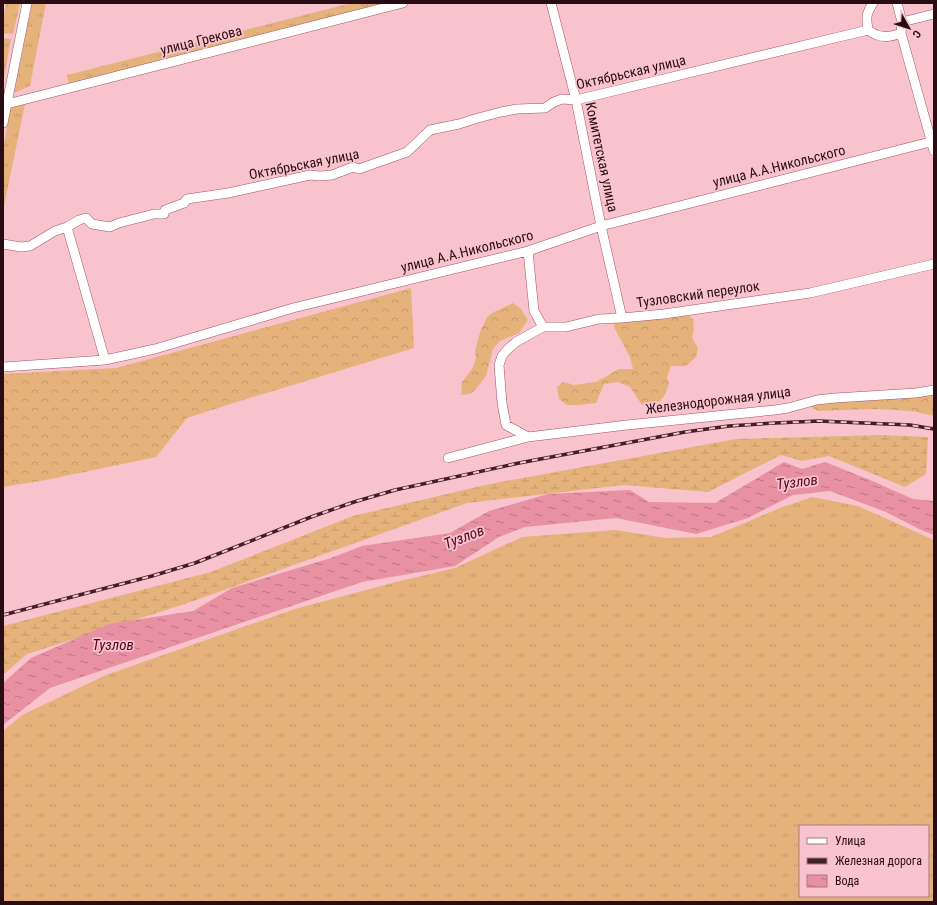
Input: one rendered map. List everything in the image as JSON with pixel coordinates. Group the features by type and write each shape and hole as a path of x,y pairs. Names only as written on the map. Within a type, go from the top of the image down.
{"street":[{"path":"3,123 27,3"},
{"name":"улица Грекова","path":"7,104 403,3"},
{"name":"Комитетская улица","path":"551,3 576,100 601,226 622,318"},
{"path":"873,3 866,18 868,30 877,35 884,36 897,35 901,33"},
{"path":"897,3 902,22 901,33 933,145"},
{"path":"902,22 934,14"},
{"name":"Октябрьская улица","path":"3,244 21,247 30,246 55,231 86,218 92,224 110,227 119,223 154,214 164,214 165,210 184,203 187,199 228,193 310,175 332,175 353,167 359,169 407,152 430,130 459,124 501,112 517,109 545,108 562,99 576,100 868,30"},
{"name":"улица А.А.Никольского","path":"3,367 105,360 154,349 293,308 528,251 601,226 933,145"},
{"path":"67,227 105,360"},
{"path":"528,251 534,311 543,328 516,342 502,356 499,365 502,403 506,426 528,437"},
{"name":"Тузловский переулок","path":"543,328 566,327 599,319 664,314 810,293 934,264"},
{"name":"Железнодорожная улица","path":"448,458 528,437 775,410 817,400 916,393 934,390"}],"green space":[{"path":"6,3 20,3 13,34 3,33 3,18"},
{"path":"32,3 46,3 30,86 14,93"},
{"path":"352,3 390,3 69,85 67,75"},
{"path":"3,38 11,39 3,83"},
{"path":"25,104 3,211 3,149 11,106"},
{"path":"411,288 414,348 187,418 156,457 46,480 3,487 3,374 116,368"},
{"path":"513,303 520,308 528,320 519,333 500,341 493,349 486,376 475,390 470,394 461,395 462,382 472,369 476,359 475,351 478,339 487,317"},
{"path":"688,315 693,319 694,329 692,338 698,348 696,357 686,366 671,366 667,378 669,383 666,393 660,401 642,405 630,387 618,382 604,384 596,403 567,405 559,399 557,387 563,382 574,385 596,382 619,369 633,369 630,357 614,327 615,321"},
{"path":"934,394 934,416 912,411 876,409 818,411 811,407 816,403"},
{"path":"881,435 928,437 926,474 905,487 829,456 802,461 781,455 708,492 624,485 467,503 185,604 27,654 3,675 3,626 211,572 353,516 490,484 736,439"},
{"path":"812,497 858,506 934,540 934,902 3,902 3,731 22,715 106,675 295,609 455,568 522,537 615,530 666,538 711,537 780,508"}],"water":[{"name":"Тузлов","path":"784,462 802,469 825,462 913,499 934,501 934,535 886,512 830,491 793,495 748,518 696,534 616,518 525,527 499,537 455,566 362,582 50,688 3,725 3,683 31,658 109,624 193,611 232,588 331,558 362,546 450,533 489,511 548,494 630,490 649,502 715,503"}],"railway":[{"path":"3,615 152,576 195,563 311,517 354,502 395,490 519,463 685,432 729,426 819,421 910,425 934,429"}]}
